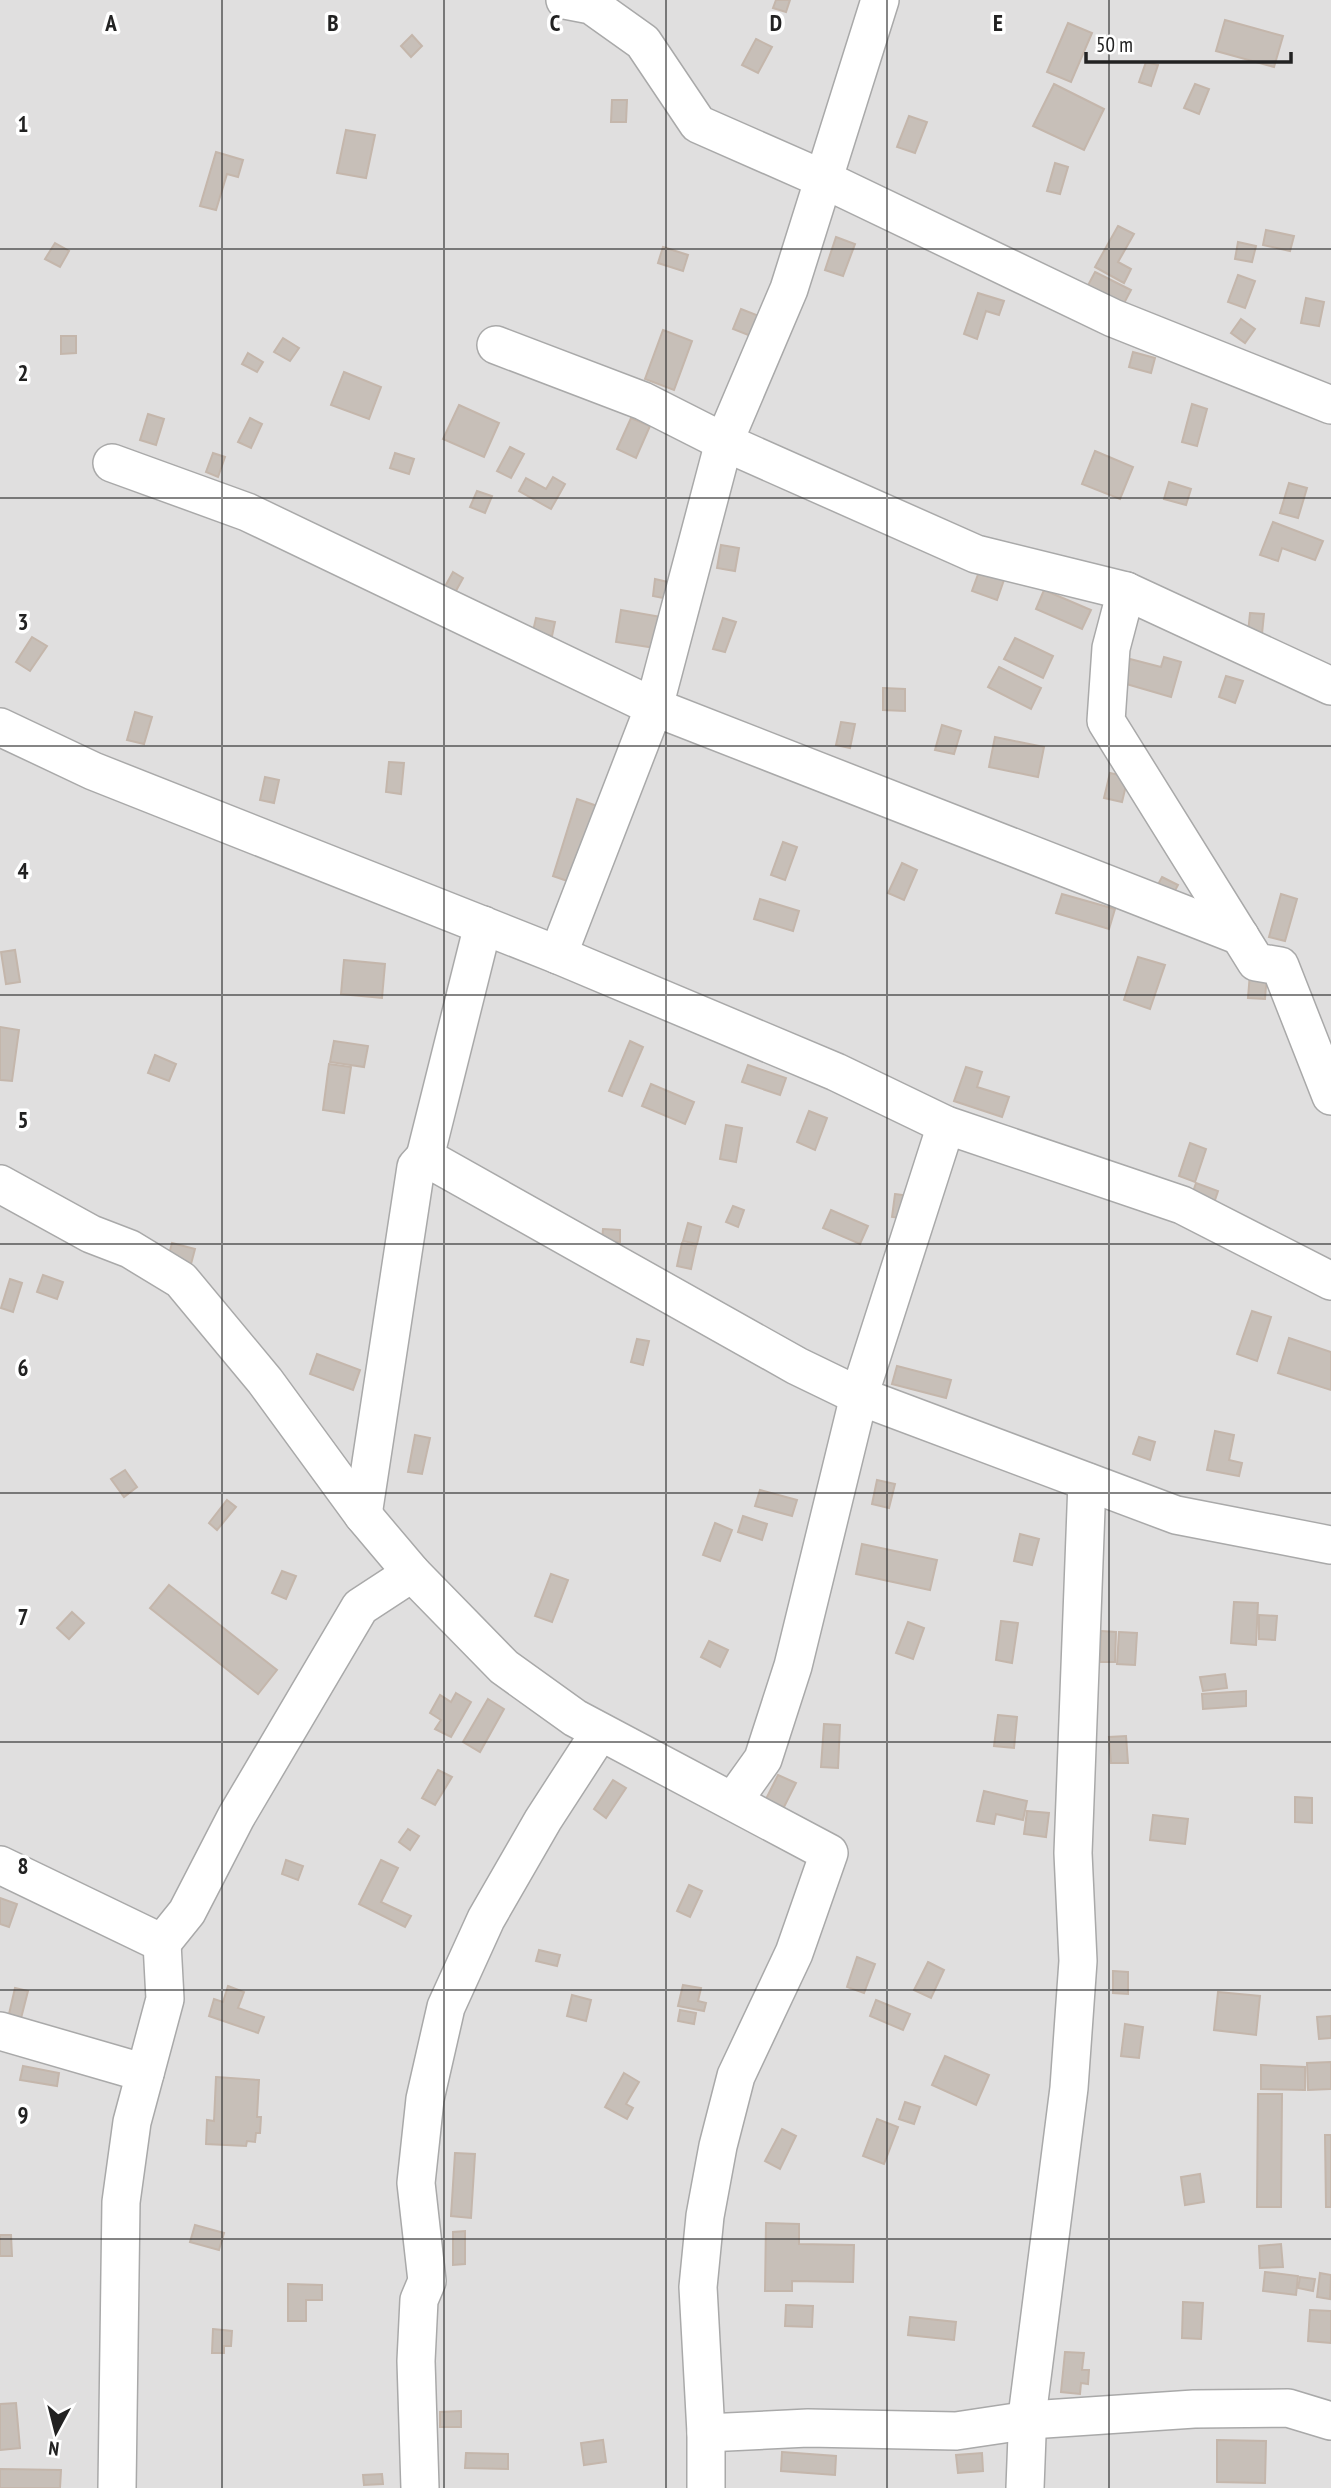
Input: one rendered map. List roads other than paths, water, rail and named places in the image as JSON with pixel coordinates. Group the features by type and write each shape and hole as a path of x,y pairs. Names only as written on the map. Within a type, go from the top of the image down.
{"street":[{"path":"565,0 591,5 643,42 698,124 823,179 1113,318 1331,405"},
{"path":"558,955 653,706 724,442 789,289 880,0"},
{"path":"496,345 643,401 724,442 976,554 1126,591 1331,686"},
{"path":"112,463 247,512 653,706 1240,936"},
{"path":"1126,591 1111,648 1106,721 1256,962 1280,966 1331,1096"},
{"path":"0,727 93,771 558,955 836,1072 946,1125 1182,1205 1331,1281"},
{"path":"363,1515 416,1167 425,1157 483,925"},
{"path":"733,1801 763,1759 793,1666 859,1396 946,1125"},
{"path":"425,1157 797,1366 859,1396 1176,1515 1331,1545"},
{"path":"0,1184 91,1234 130,1250 181,1280 265,1381 363,1515 412,1573 504,1667 539,1695 600,1731 829,1853 794,1953 736,2076 718,2146 705,2216 698,2287 706,2433 706,2488"},
{"path":"1025,2488 1030,2420 1028,2409 1069,2088 1078,1961 1073,1853 1087,1482"},
{"path":"117,2488 121,2202 132,2122 165,1999 162,1943 187,1912 236,1817 360,1607 412,1573"},
{"path":"420,2488 416,2361 419,2300 427,2281 416,2183 425,2099 446,2007 486,1919 543,1820 600,1731"},
{"path":"0,1865 162,1943"},
{"path":"0,2031 145,2073"},
{"path":"706,2433 808,2428 956,2431 1030,2420 1194,2409 1288,2408 1331,2421"}]}
